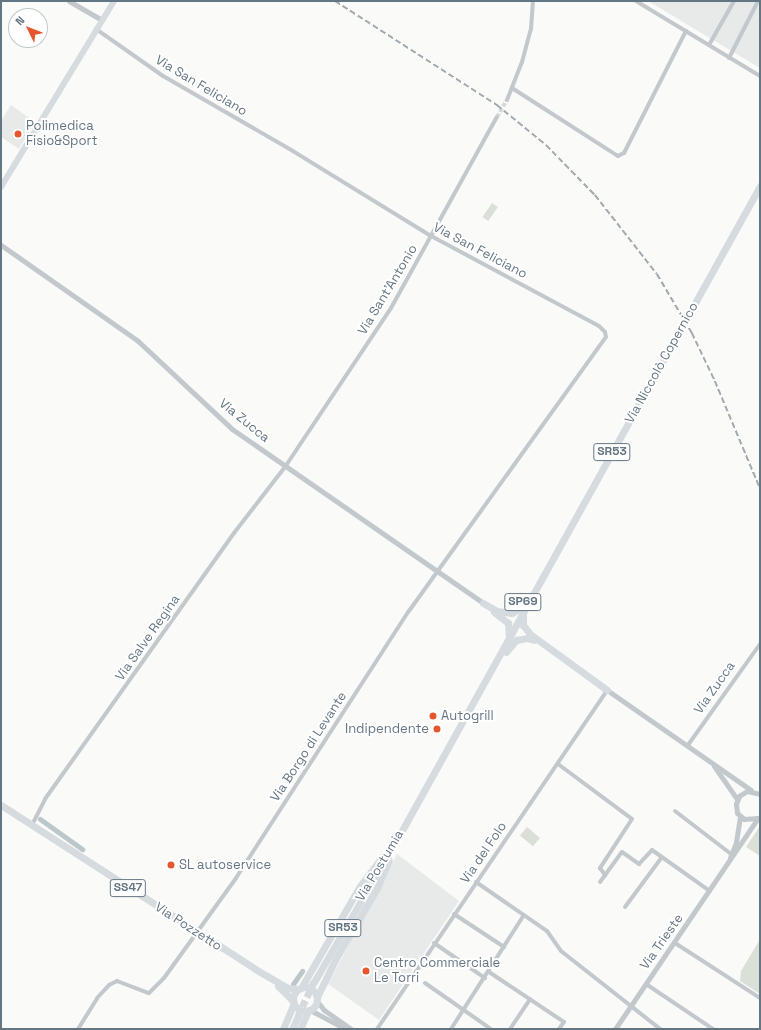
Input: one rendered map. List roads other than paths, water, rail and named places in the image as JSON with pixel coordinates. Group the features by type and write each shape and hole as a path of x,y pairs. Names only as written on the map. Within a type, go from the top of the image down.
{"main road":[{"path":"1,187 114,1"},
{"name":"Via Niccolò Copernico","path":"412,813 760,186"},
{"name":"SP69","path":"484,603 502,612 516,611 550,564"},
{"name":"SP69","path":"484,603 508,623 510,629 507,642"},
{"name":"SP69","path":"523,612 524,628 542,644 607,690"},
{"name":"SP69","path":"483,685 516,640 527,638 542,644"},
{"name":"Via Pozzetto","path":"1,805 255,969 288,988 300,988"},
{"name":"Via Postumia","path":"314,982 412,813"},
{"path":"283,1029 300,988 360,886 405,825"},
{"path":"300,1029 309,1010 317,999 336,958 377,888 405,825"},
{"name":"Via Pozzetto","path":"255,969 286,992 294,1002"},
{"name":"SS47","path":"300,988 311,989 317,999"},
{"name":"SS47","path":"294,1002 298,1008 309,1010"},
{"path":"292,1029 298,1016"}],"street":[{"path":"69,1 102,20"},
{"path":"507,100 531,29 533,1"},
{"path":"636,1 760,76"},
{"path":"709,45 734,1"},
{"path":"729,58 758,1"},
{"name":"Via San Feliciano","path":"96,29 163,76 293,151 431,236 600,326 605,332 606,337 438,572"},
{"path":"512,88 618,156 624,153 686,31"},
{"name":"Via Sant'Antonio","path":"285,467 391,308 497,117"},
{"name":"Via Zucca","path":"1,245 138,340 232,429 484,603"},
{"name":"Via Salve Regina","path":"32,825 45,799 234,533 285,467"},
{"name":"Via Borgo di Levante","path":"78,1029 97,998 117,981 142,992 155,990 198,932 409,611 438,572"},
{"name":"Via Zucca","path":"688,745 760,644"},
{"name":"SP69","path":"607,690 757,792"},
{"name":"Via del Folo","path":"377,1029 607,690"},
{"name":"SP69","path":"709,760 737,799"},
{"path":"558,764 632,819 600,868 605,875"},
{"name":"SP69","path":"757,792 743,792 737,799 736,808 740,816 749,820 759,818"},
{"path":"674,812 731,854"},
{"name":"Via Trieste","path":"726,868 736,842 740,816"},
{"name":"Via Trieste","path":"615,1029 759,818"},
{"path":"600,882 623,852 639,864 652,850 710,891"},
{"path":"625,907 662,857"},
{"path":"476,882 547,931 561,951 630,1007 660,1029"},
{"path":"454,914 504,947"},
{"path":"451,1029 489,972 524,915"},
{"path":"434,943 485,978"},
{"path":"675,943 760,998"},
{"path":"489,972 564,1022 559,1029"},
{"path":"424,983 491,1029"},
{"path":"646,984 713,1029"},
{"path":"317,999 338,1025 351,1029"},
{"path":"510,1029 530,999"},
{"path":"309,1010 345,1029"}],"waterway":[{"path":"40,819 82,849"},
{"path":"293,984 302,971"}],"tunnel":[{"path":"497,117 507,100"},
{"path":"298,1016 314,982"}],"railway":[{"path":"335,1 497,105 546,145 595,195 657,274 692,333 715,381 760,488"}],"place":[{"name":"Polimedica Fisio&Sport","path":"18,134"},
{"name":"Autogrill","path":"433,716"},
{"name":"Indipendente","path":"437,729"},
{"name":"SL autoservice","path":"171,865"},
{"name":"Centro Commerciale Le Torri","path":"366,971"}]}
